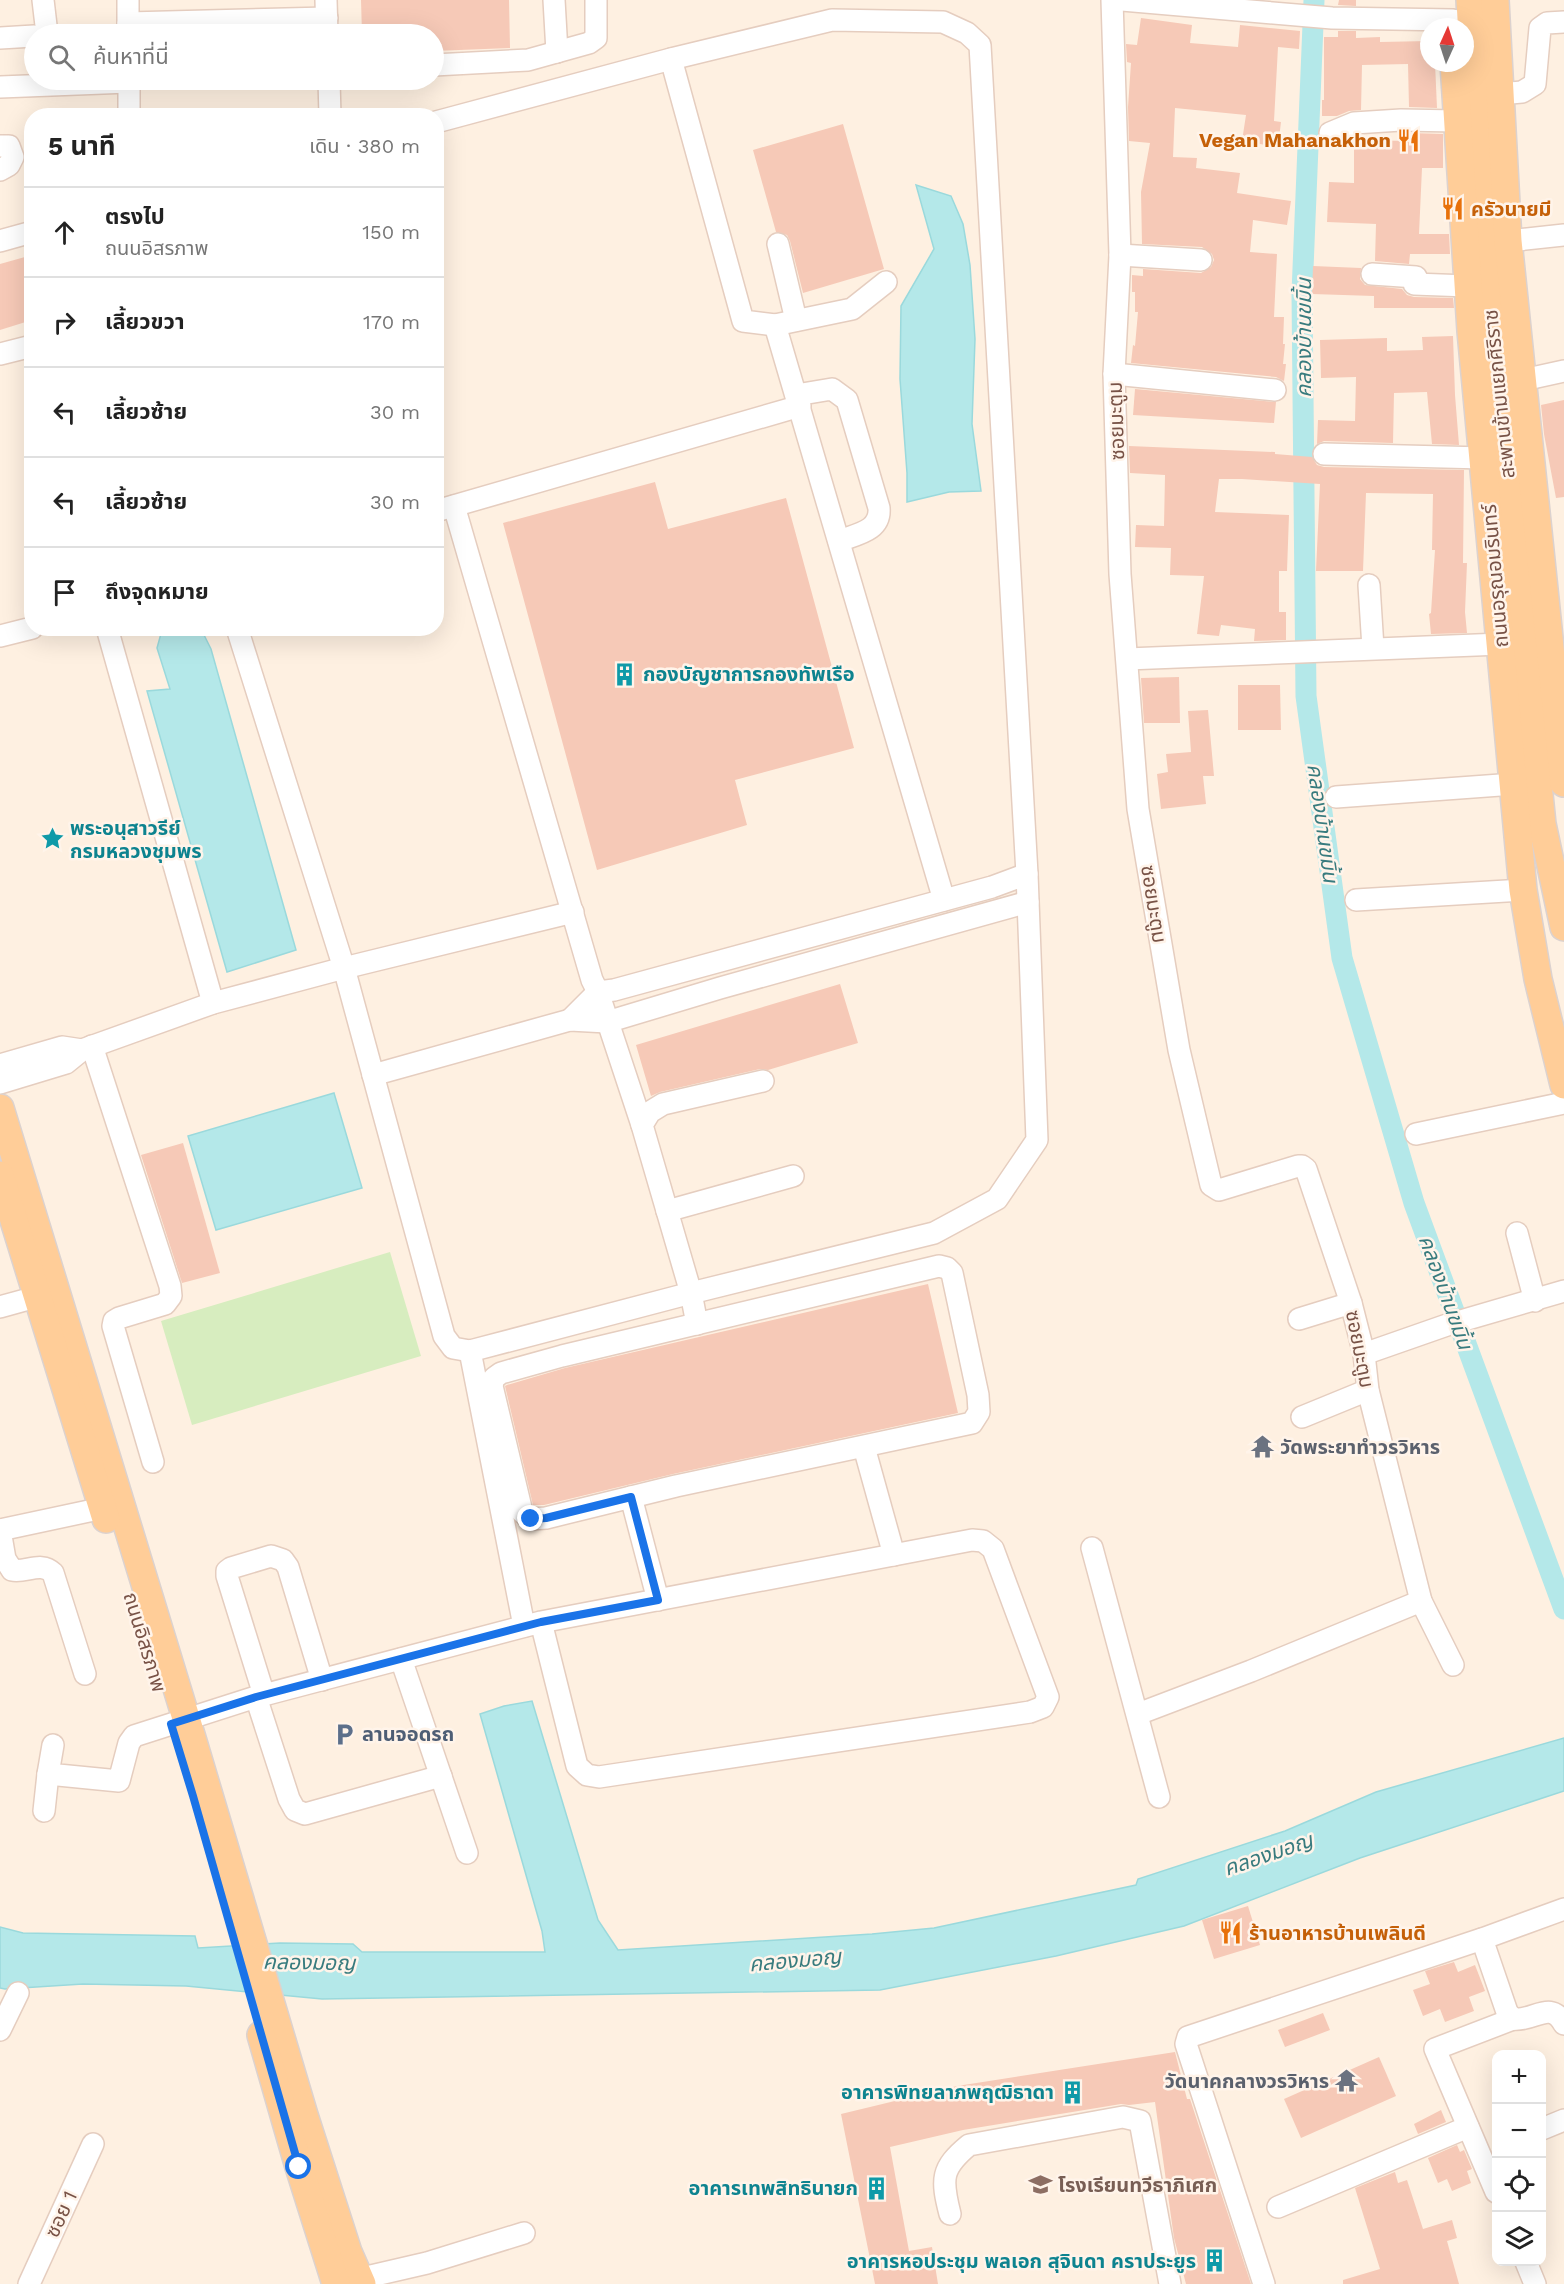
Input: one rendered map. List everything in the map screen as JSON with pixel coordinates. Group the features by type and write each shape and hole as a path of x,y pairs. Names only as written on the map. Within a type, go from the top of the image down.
{"main road":[{"name":"สะพานข้ามแยกศิริราช","path":"1470,0 1486,247 1542,824 1564,927"},
{"path":"1495,0 1508,241 1564,783"},
{"name":"ถนนอรุณอมรินทร์","path":"1454,72 1468,286 1523,890 1538,979 1564,1085"},
{"name":"สะพานข้ามแยกศิริราช","path":"1538,979 1542,824"},
{"path":"0,1108 178,1721"},
{"name":"ถนนอิสรภาพ","path":"0,1175 103,1508 178,1721 294,2116 349,2283"}],"street":[{"path":"43,0 46,24"},
{"path":"128,0 128,24"},
{"path":"554,0 557,52"},
{"path":"444,64 528,60 589,43 597,38 596,0"},
{"name":"ซอยมะตูม","path":"1112,0 1120,255 1114,374 1120,574 1138,808 1179,1050 1211,1185 1219,1190 1302,1166 1306,1169 1351,1303 1364,1354 1368,1390 1421,1601 1453,1665"},
{"path":"1122,0 1332,18 1452,16"},
{"path":"218,24 327,18"},
{"path":"240,636 344,968 444,1336 453,1348 470,1351 934,1233 997,1199 1037,1140 1027,874 980,45 967,33 943,22 832,20 671,59 444,120"},
{"path":"1499,94 1522,92 1535,84 1540,28 1547,23 1564,22"},
{"path":"0,38 24,37"},
{"path":"671,59 743,321 775,325 852,309 886,282"},
{"path":"0,87 24,85"},
{"path":"129,90 129,108"},
{"path":"329,90 330,108"},
{"path":"1330,133 1354,123 1401,120 1457,121"},
{"path":"0,146 9,146 13,157 9,165 0,170"},
{"path":"0,241 24,234"},
{"path":"1508,241 1564,235"},
{"path":"778,244 796,320"},
{"path":"1120,255 1201,260"},
{"path":"1372,274 1416,276 1414,284 1468,286"},
{"path":"775,325 944,900"},
{"path":"0,354 24,348"},
{"path":"1523,380 1564,371"},
{"path":"1114,374 1275,390"},
{"path":"698,1324 642,1125 592,980 573,912 445,508 832,388 848,400 880,517 873,528 839,541"},
{"path":"1324,454 1484,458"},
{"path":"1369,585 1373,648"},
{"path":"0,636 24,630"},
{"path":"109,636 213,1003"},
{"path":"1127,659 1502,644"},
{"path":"1336,797 1514,784"},
{"path":"570,1020 598,992 625,987 944,900 1027,874"},
{"path":"983,888 988,913"},
{"path":"1356,900 1523,890"},
{"path":"373,1075 570,1020 607,1022 1028,902"},
{"path":"0,1083 66,1063 87,1048 213,1003 344,968 573,912"},
{"path":"0,1065 62,1047 87,1048"},
{"path":"87,1048 170,1286 171,1296 165,1304 119,1318 114,1321 113,1326 153,1462"},
{"path":"642,1125 650,1112 663,1104 763,1081"},
{"path":"1416,1134 1564,1103"},
{"path":"667,1211 793,1176"},
{"path":"1517,1233 1535,1301"},
{"path":"939,1266 947,1268 952,1273 978,1395 979,1412 972,1423 864,1447 631,1497 546,1518 526,1517 522,1512 492,1386 494,1378 501,1373 562,1356 939,1266"},
{"path":"1364,1354 1447,1325 1564,1291"},
{"path":"0,1307 36,1297"},
{"path":"1299,1319 1351,1303"},
{"path":"48,1774 118,1780 129,1743 134,1736 260,1696 532,1624 972,1540 983,1541 993,1549 1048,1697 1043,1707 1030,1712 599,1777 587,1774 577,1766 532,1624 470,1351"},
{"path":"1302,1417 1368,1390"},
{"path":"864,1447 894,1555"},
{"path":"631,1497 658,1600"},
{"path":"85,1674 53,1573 44,1567 12,1570 5,1559 0,1530 103,1508"},
{"path":"1092,1548 1159,1797"},
{"path":"322,1680 288,1568 283,1560 271,1556 227,1571 226,1576 260,1696 290,1799 296,1810 305,1814 441,1776"},
{"path":"1138,1714 1251,1671 1421,1601"},
{"path":"401,1659 468,1853"},
{"path":"44,1811 53,1745"},
{"path":"1264,2284 1186,2044 1188,2037 1482,1939 1564,1909"},
{"path":"1482,1939 1507,2012 1513,2019"},
{"path":"0,2030 18,1993"},
{"path":"1492,2166 1489,2151 1468,2127 1435,2049 1513,2019 1521,2020 1550,2011 1559,2014 1564,2024"},
{"path":"950,2214 945,2193 947,2167 969,2145 1123,2117 1140,2121 1170,2284"},
{"path":"1546,2127 1564,2120"},
{"path":"1278,2207 1468,2127"},
{"name":"ซอย 1","path":"29,2284 93,2145"},
{"path":"349,2283 427,2263 524,2233"}],"green space":[{"path":"390,1252 421,1356 192,1425 161,1321"}],"water":[{"path":"916,185 951,196 963,224 970,265 975,339 972,424 981,491 949,492 907,502 900,379 901,306 934,249"},
{"path":"160,636 204,636 211,649 296,950 227,972 147,691 170,689 157,648"},
{"path":"334,1093 362,1188 216,1230 188,1136"},
{"name":"คลองมอญ","path":"532,1701 598,1920 618,1950 934,1928 1136,1885 1138,1879 1285,1831 1376,1792 1564,1738 1564,1791 1360,1858 1184,1926 1056,1956 880,1990 322,1999 186,1986 83,1984 0,1988 0,1927 23,1933 195,1936 198,1948 280,1943 353,1944 362,1952 545,1952 542,1931 480,1714 504,1706"}],"building":[{"path":"361,0 509,0 510,48 444,51 444,24 362,24"},
{"path":"1339,0 1356,0 1356,6 1338,5"},
{"path":"1141,18 1192,25 1190,43 1238,47 1240,25 1300,31 1299,49 1278,47 1274,121 1281,122 1278,147 1242,141 1246,115 1175,108 1173,157 1197,158 1196,168 1240,173 1237,193 1291,201 1287,225 1253,220 1250,252 1277,254 1274,317 1284,317 1283,364 1286,364 1284,381 1276,377 1131,363 1138,312 1135,312 1132,275 1143,276 1143,269 1201,273 1211,267 1214,260 1212,254 1202,247 1142,244 1141,192 1150,143 1129,141 1128,107 1131,63 1127,62 1126,44 1137,45"},
{"path":"1338,31 1356,31 1356,38 1380,37 1380,42 1420,41 1420,72 1435,72 1437,108 1409,107 1408,64 1362,65 1361,110 1349,111 1337,116 1322,116 1324,37 1338,37"},
{"path":"843,124 884,269 803,293 790,241 787,235 776,232 753,150"},
{"path":"1410,133 1443,134 1443,168 1422,168 1419,234 1449,234 1450,254 1410,254 1409,264 1375,261 1376,224 1327,222 1329,182 1354,183 1354,140 1410,141"},
{"path":"24,257 24,322 0,330 0,264"},
{"path":"1313,266 1361,268 1360,279 1365,285 1402,289 1407,295 1414,297 1453,298 1454,308 1374,308 1374,296 1312,294"},
{"path":"1453,336 1459,445 1432,444 1427,392 1394,393 1393,443 1324,441 1317,444 1318,420 1355,421 1356,377 1321,378 1320,340 1387,338 1387,351 1423,350 1422,337"},
{"path":"1135,389 1276,402 1274,423 1133,415"},
{"path":"1564,400 1564,497 1556,498 1541,405"},
{"path":"1129,446 1275,452 1275,454 1312,457 1317,465 1324,467 1464,470 1463,563 1467,563 1465,612 1467,633 1431,634 1429,614 1431,613 1435,550 1432,550 1433,494 1366,493 1363,571 1316,571 1320,484 1219,479 1215,512 1289,515 1287,571 1279,571 1279,612 1286,612 1286,640 1254,641 1255,629 1221,625 1219,636 1197,634 1204,576 1170,575 1171,548 1135,547 1136,525 1164,526 1165,475 1130,473"},
{"name":"กองบัญชาการกองทัพเรือ","path":"655,482 668,529 786,498 854,748 735,780 747,825 597,870 503,523"},
{"path":"1179,677 1180,723 1144,723 1141,678"},
{"path":"1238,685 1280,685 1281,730 1238,730"},
{"path":"1208,710 1214,776 1203,776 1206,804 1161,809 1157,774 1168,772 1166,754 1191,752 1188,711"},
{"path":"840,984 858,1043 768,1070 760,1069 651,1096 636,1045"},
{"path":"183,1143 220,1273 182,1283 141,1155"},
{"path":"928,1284 958,1413 673,1474 544,1505 533,1505 505,1386 565,1368"},
{"name":"ร้านอาหารบ้านเพลินดี","path":"1248,1906 1260,1945 1214,1959 1202,1920"},
{"path":"1454,1962 1458,1972 1475,1965 1485,1991 1469,1997 1474,2011 1445,2022 1440,2009 1423,2016 1413,1990 1430,1984 1425,1971"},
{"path":"1323,2013 1330,2030 1285,2047 1278,2030"},
{"path":"1175,2052 1187,2099 1190,2099 1251,2284 1186,2284 1174,2238 1155,2102 1121,2104 963,2130 890,2147 909,2251 932,2247 938,2284 875,2284 841,2114 957,2086"},
{"path":"1379,2057 1396,2096 1301,2138 1284,2099"},
{"path":"1441,2110 1446,2122 1418,2134 1414,2124"},
{"path":"1457,2145 1460,2152 1464,2150 1472,2169 1467,2171 1471,2183 1452,2191 1447,2179 1438,2183 1428,2158"},
{"path":"1395,2172 1398,2183 1407,2180 1423,2229 1452,2220 1457,2238 1447,2241 1459,2284 1343,2284 1343,2280 1380,2269 1355,2188"}],"waterway":[{"name":"คลองบ้านขมิ้น","path":"1314,0 1302,293 1306,696 1342,958 1414,1203 1564,1609"}],"place":[{"name":"Vegan Mahanakhon","path":"1409,140"},
{"name":"ครัวนายมี","path":"1453,209"},
{"name":"กองบัญชาการกองทัพเรือ","path":"625,674"},
{"name":"พระอนุสาวรีย์ กรมหลวงชุมพร","path":"52,839"},
{"name":"วัดพระยาทําวรวิหาร","path":"1262,1447"},
{"name":"ลานจอดรถ","path":"344,1734"},
{"name":"ร้านอาหารบ้านเพลินดี","path":"1231,1933"},
{"name":"วัดนาคกลางวรวิหาร","path":"1347,2081"},
{"name":"อาคารพิทยลาภพฤฒิธาดา","path":"1072,2092"},
{"name":"โรงเรียนทวีธาภิเศก","path":"1040,2185"},
{"name":"อาคารเทพสิทธินายก","path":"876,2188"},
{"name":"อาคารหอประชุม พลเอก สุจินดา คราประยูร","path":"1214,2261"}],"route":[{"path":"299,2167 171,1724 256,1697 541,1622 658,1600 631,1497 546,1518 531,1519"}]}
